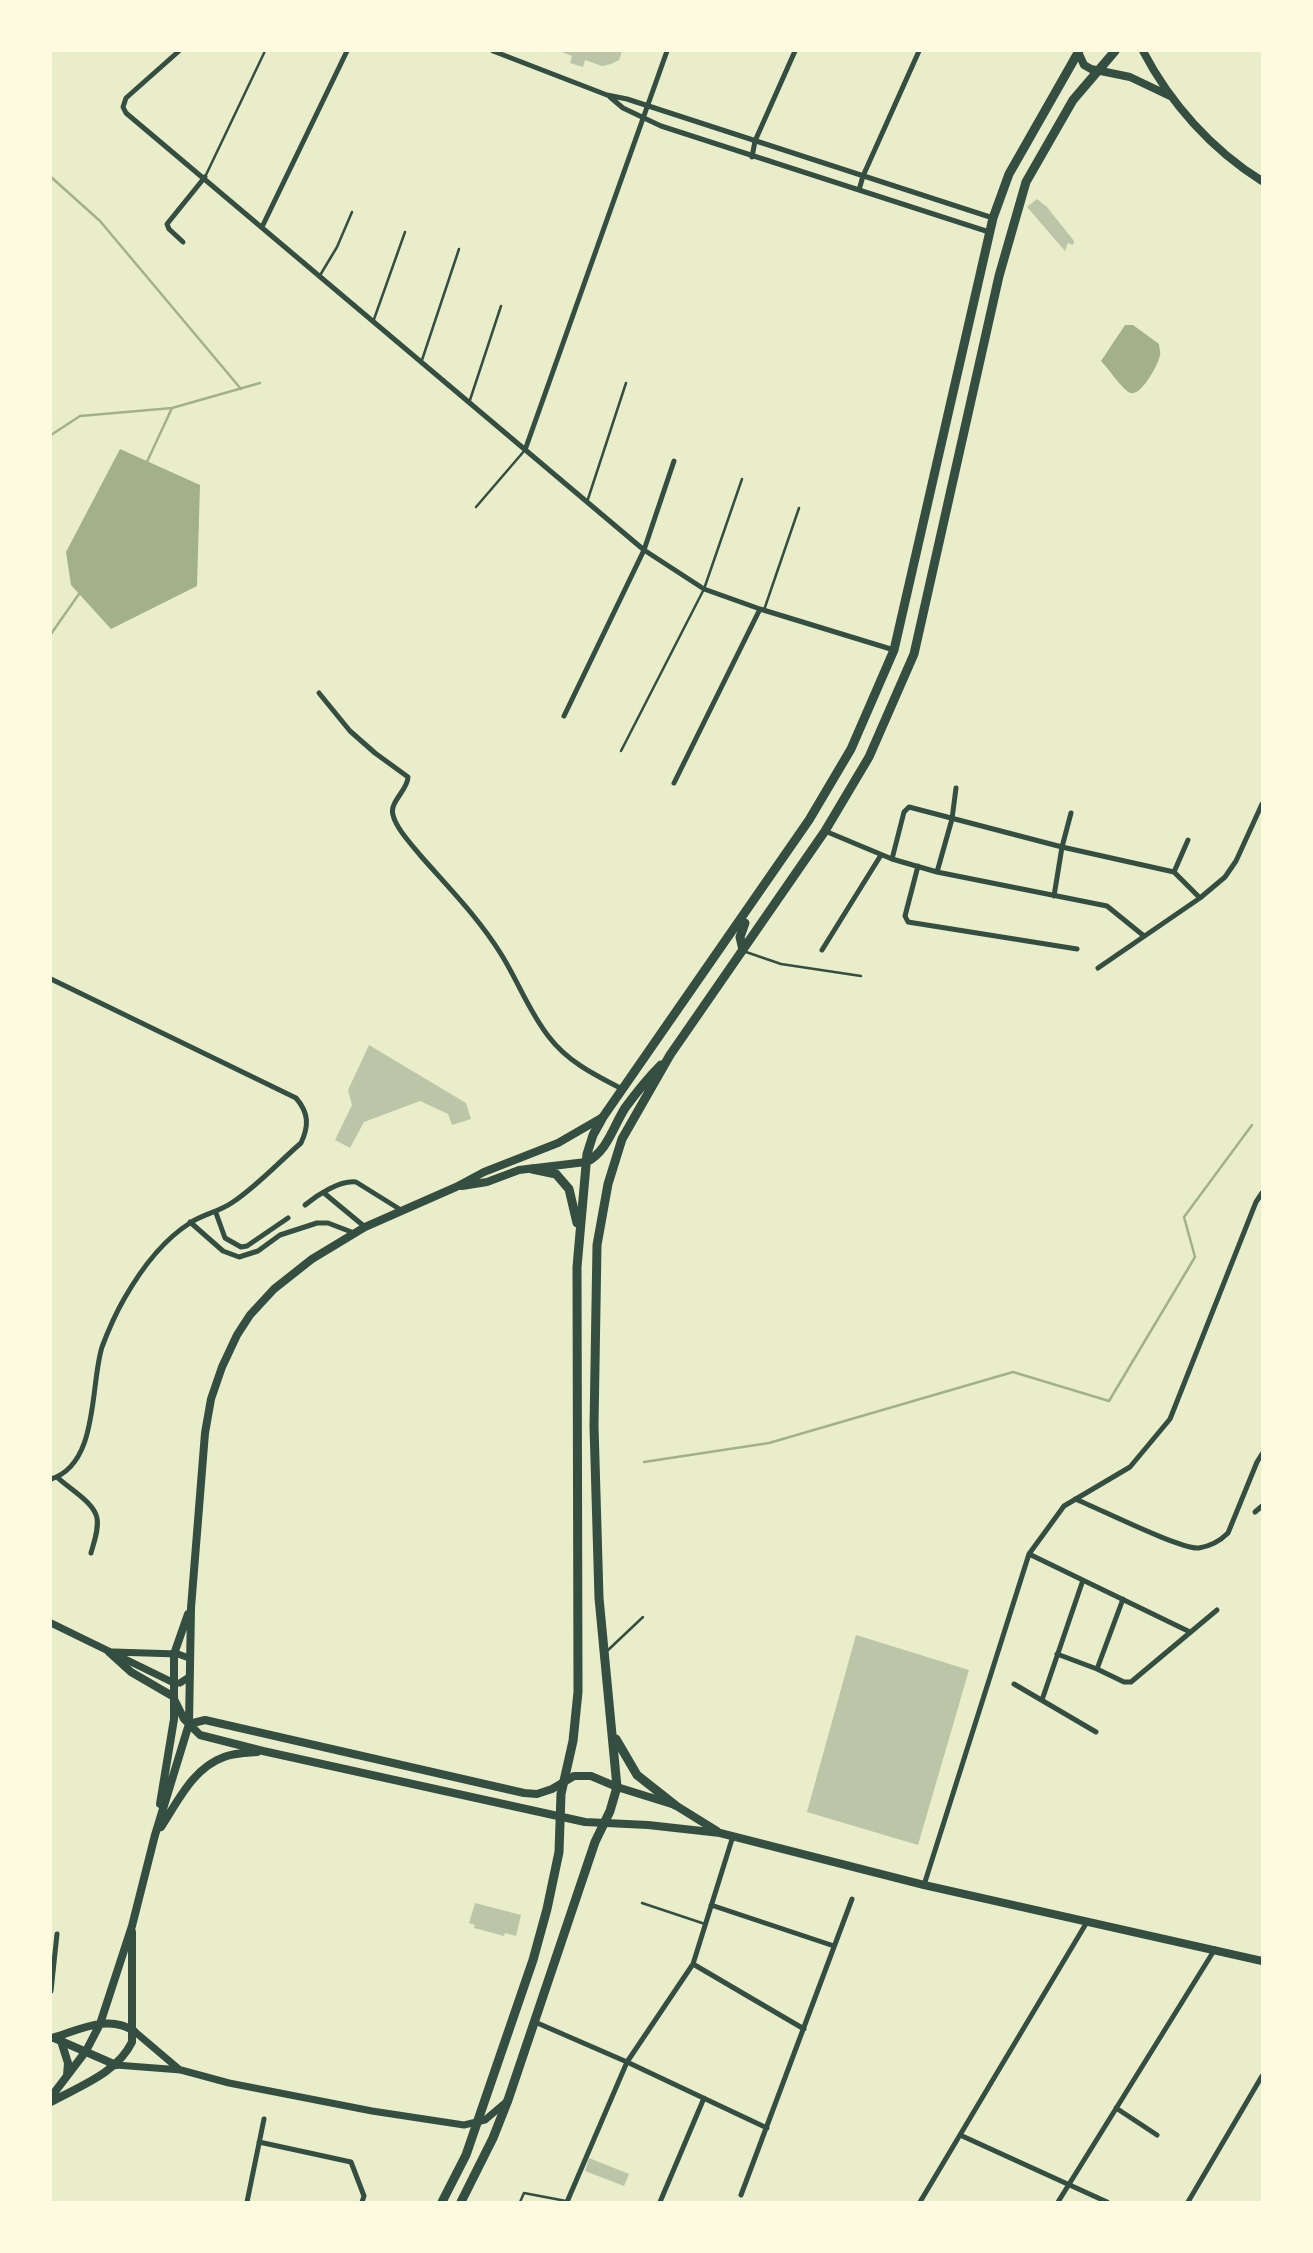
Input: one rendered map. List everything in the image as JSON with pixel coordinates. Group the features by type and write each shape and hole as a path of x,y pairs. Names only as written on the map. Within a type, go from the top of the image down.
{"main road":[{"path":"456,1187 487,1182 519,1170 586,1162 603,1149 625,1109 686,1033 825,831 869,757 914,654 999,276 1026,182 1073,100 1115,51"},
{"path":"1143,51 1196,127 1262,181"},
{"path":"1078,52 1084,65 1098,71 1130,77 1174,99"},
{"path":"442,2202 466,2155 537,1947 559,1852 561,1794 573,1741 578,1692 576,1299 586,1162 593,1135 809,820 850,749 894,650 993,218 1009,174 1078,52"},
{"path":"743,950 740,944 741,932 766,884"},
{"path":"686,1033 714,980 713,974 706,970"},
{"path":"461,2202 494,2138 508,2101 595,1842 617,1787 599,1598 594,1426 597,1245 608,1184 619,1148 670,1055"},
{"path":"51,2099 86,2051 100,2024 132,1926 155,1835 189,1724 191,1608 205,1433 211,1399 237,1335 250,1315 274,1289 312,1259 365,1227 484,1172 558,1143 603,1117"},
{"path":"532,1169 556,1174 569,1189 579,1231"},
{"path":"155,1835 175,1699 173,1654 191,1608"},
{"path":"109,1652 131,1672 175,1699 189,1724 200,1735 585,1822 720,1833 924,1885 1262,1961"},
{"path":"163,1782 178,1740 189,1724 205,1720 524,1793 545,1791 574,1776 591,1776 675,1805"},
{"path":"614,1735 637,1775 675,1805 720,1833"},
{"path":"155,1835 192,1779 209,1763 227,1755 263,1751"},
{"path":"51,2099 116,2065 127,2053 134,2031 132,1926"},
{"path":"54,2039 111,2022 122,2023 134,2031"},
{"path":"54,2039 116,2065"},
{"path":"54,2039 68,2063 66,2078"}],"street":[{"path":"178,51 126,98 123,107 130,117 205,177 319,277 644,550 704,589 762,610 894,650"},
{"path":"262,227 347,51"},
{"path":"493,51 607,95 993,218"},
{"path":"525,450 667,51"},
{"path":"752,157 755,141 795,51"},
{"path":"859,190 919,51"},
{"path":"607,95 643,119 752,157 989,232"},
{"path":"183,242 167,224 205,177"},
{"path":"564,716 644,550 674,461"},
{"path":"674,783 762,610"},
{"path":"319,693 350,731 408,777 408,783 393,807 394,819 413,847 481,923 548,1037 583,1068 622,1089"},
{"path":"937,872 952,819 956,788"},
{"path":"1098,968 1200,898 1225,877 1236,861 1262,804"},
{"path":"892,859 907,808 1174,872 1200,898"},
{"path":"1054,897 1071,813"},
{"path":"825,831 881,855 937,872 1108,907 1144,936"},
{"path":"1174,872 1188,839"},
{"path":"821,950 881,855"},
{"path":"918,866 905,916 908,922 1077,949"},
{"path":"51,979 296,1098 304,1108 307,1120 301,1143 235,1201 216,1213 190,1222 160,1249 124,1298 102,1348 88,1433 74,1462 54,1478 96,1514 98,1522 92,1553"},
{"path":"304,1205 342,1184 356,1182 401,1210"},
{"path":"324,1193 365,1227"},
{"path":"924,1885 1029,1554 1064,1506 1130,1467 1170,1419 1256,1202 1262,1193"},
{"path":"216,1213 225,1238 241,1247 247,1246 288,1218"},
{"path":"190,1222 223,1251 239,1257 258,1251 280,1235 317,1223 328,1223 355,1233"},
{"path":"1075,1499 1174,1542 1197,1548 1220,1541 1228,1533 1262,1454"},
{"path":"1255,1512 1262,1506"},
{"path":"1029,1554 1190,1632"},
{"path":"1042,1700 1083,1580"},
{"path":"1097,1669 1123,1599"},
{"path":"1058,1654 1124,1682 1131,1682 1216,1610"},
{"path":"51,1623 173,1683 180,1683 189,1677"},
{"path":"109,1652 173,1654 189,1658"},
{"path":"1014,1684 1096,1732"},
{"path":"569,2202 627,2062 693,1964 733,1836"},
{"path":"741,2195 852,1899"},
{"path":"710,1905 834,1947"},
{"path":"920,2202 1087,1923"},
{"path":"51,1991 57,1934"},
{"path":"1058,2202 1215,1950"},
{"path":"693,1964 804,2029"},
{"path":"536,2022 767,2129"},
{"path":"134,2031 181,2070"},
{"path":"116,2065 181,2070 229,2083 464,2125 492,2116 508,2101"},
{"path":"1188,2202 1262,2076"},
{"path":"660,2202 704,2098"},
{"path":"1116,2108 1157,2135"},
{"path":"247,2202 264,2119"},
{"path":"960,2135 1107,2202"},
{"path":"259,2142 351,2162 364,2196 362,2202"}],"lane":[{"path":"205,177 265,51"},
{"path":"319,277 337,247 352,212"},
{"path":"373,322 405,232"},
{"path":"421,363 460,249"},
{"path":"469,402 501,306"},
{"path":"587,502 626,383"},
{"path":"476,508 525,450"},
{"path":"621,751 704,589 742,479"},
{"path":"762,610 799,508"},
{"path":"743,950 781,964 860,976"},
{"path":"604,1654 643,1616"},
{"path":"642,1903 705,1924"},
{"path":"520,2202 524,2193 569,2202"}],"shaded area":[{"path":"1125,325 1133,325 1159,344 1159,359 1153,372 1135,393 1124,388 1101,361"},
{"path":"120,449 200,485 197,586 111,629 71,585 66,552"}],"building":[{"path":"559,51 622,51 619,60 611,64 602,66 585,60 583,67 570,63 572,56"},
{"path":"1037,199 1047,207 1074,241 1073,245 1068,243 1065,251 1027,207"},
{"path":"369,1045 466,1103 471,1119 452,1125 448,1114 420,1101 364,1122 350,1148 335,1140 352,1105 348,1090"},
{"path":"856,1635 969,1670 918,1845 807,1812"},
{"path":"475,1903 521,1915 516,1936 505,1933 504,1936 474,1928 475,1925 469,1923"},
{"path":"589,2158 629,2174 624,2186 585,2171"}],"waterway":[{"path":"51,177 100,221 241,389"},
{"path":"51,435 80,416 172,408 260,383"},
{"path":"146,464 172,408"},
{"path":"51,634 81,591"},
{"path":"644,1462 769,1443 1013,1372 1109,1401 1195,1257 1184,1217 1252,1125"}]}
